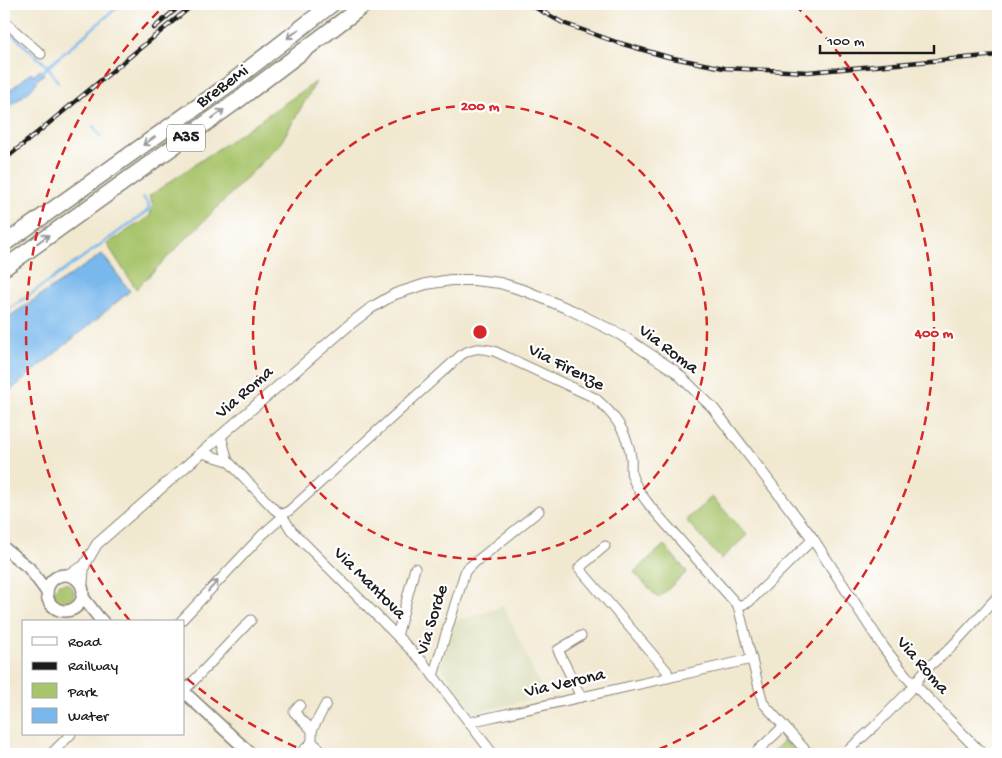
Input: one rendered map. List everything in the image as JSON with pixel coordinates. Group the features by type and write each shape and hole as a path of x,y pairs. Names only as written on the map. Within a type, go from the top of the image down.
{"highway":[{"name":"BreBeMi","path":"4,244 228,85 332,4"},
{"name":"BreBeMi","path":"4,268 237,101 365,4"}],"main road":[{"path":"4,548 28,568 47,592"},
{"path":"28,568 76,579 82,592 101,620"},
{"path":"62,576 50,583 47,592 47,598 54,608 66,611 72,609 80,602 82,592"},
{"path":"72,609 101,620"},
{"path":"185,693 251,754"}],"street":[{"path":"4,21 41,54"},
{"name":"Via Roma","path":"82,592 84,566 97,544 349,324 395,294 426,284 451,280 500,283 526,291 571,310 621,335 675,371 713,408 813,539 884,648 914,685 982,754"},
{"name":"Via Firenze","path":"182,620 282,515 290,510 460,355 468,350 480,348 494,352 595,398 617,419 631,456 631,474 638,490 738,606 763,703 810,754"},
{"name":"Via Roma","path":"221,436 228,461 282,515"},
{"name":"Via Roma","path":"202,453 228,461"},
{"name":"Via Sorde","path":"493,754 433,676 468,568 539,511"},
{"name":"Via Mantova","path":"282,515 291,530 422,661 433,676"},
{"path":"738,606 749,602 813,539"},
{"path":"605,546 579,568 667,672 668,678"},
{"path":"62,576 84,566"},
{"path":"397,636 415,568"},
{"path":"844,754 875,726 914,685 922,673 948,650 998,596"},
{"path":"185,691 251,620"},
{"path":"581,636 558,650 581,697"},
{"name":"Via Verona","path":"470,724 478,720 752,659"},
{"path":"315,754 320,750 312,742 312,730 326,704"},
{"path":"300,705 294,712 312,730"},
{"path":"754,754 784,726"},
{"path":"52,754 69,736"},
{"path":"300,754 312,742"}],"shaded area":[{"path":"504,606 545,696 473,713 441,666 455,621"}],"green space":[{"path":"316,82 280,144 136,289 107,244 150,216 153,204 149,196"},
{"path":"712,497 747,535 721,559 686,520"},
{"path":"664,545 687,572 658,598 634,572"},
{"path":"64,583 71,586 74,593 71,600 64,603 57,600 54,593 57,586"},
{"path":"785,740 798,754 770,754"}],"water":[{"path":"40,70 44,74 36,81 32,89 4,111 4,95 31,73 34,75"},
{"path":"102,254 130,291 4,396 4,320"}],"waterway":[{"path":"42,72 121,4"},
{"path":"4,27 47,66 58,82"},
{"path":"93,126 101,137"},
{"path":"4,313 145,213 149,209 149,205 143,197"}],"railway":[{"path":"154,28 182,4"},
{"path":"4,160 194,4"},
{"path":"529,4 563,23 616,42 668,57 724,68 808,72 998,55"}]}
